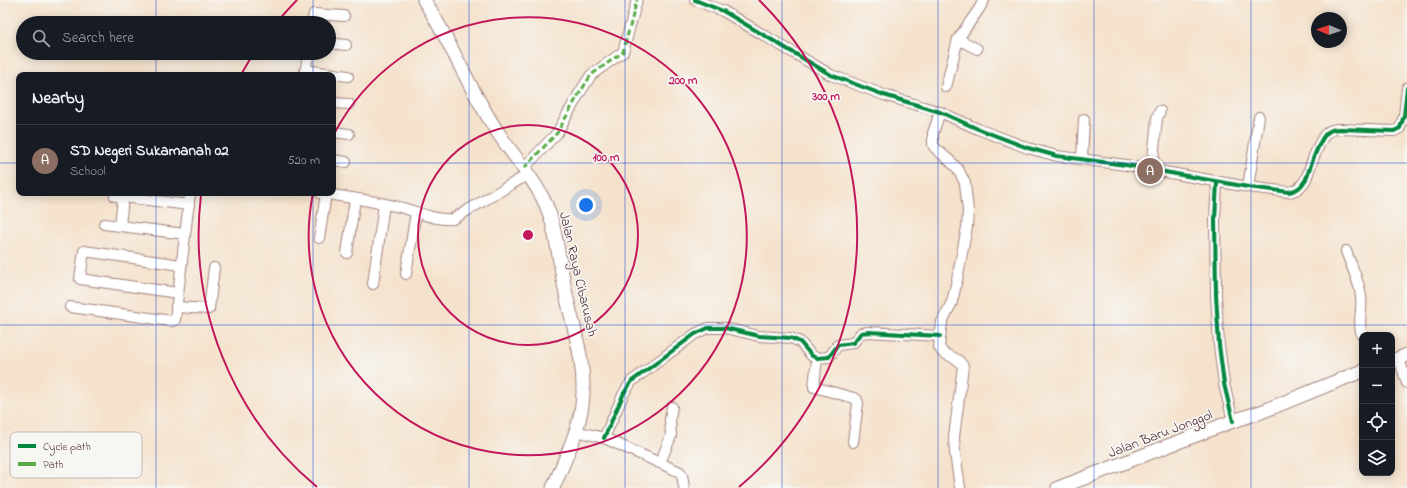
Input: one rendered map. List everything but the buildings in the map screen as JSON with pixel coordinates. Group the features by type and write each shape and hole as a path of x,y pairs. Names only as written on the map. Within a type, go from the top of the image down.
{"main road":[{"name":"Jalan Raya Cibarusah","path":"424,0 446,37 477,98 497,132 526,171 542,196 550,213 566,294 581,355 584,382 582,404 576,430 553,488"},
{"name":"Jalan Baru Jonggol","path":"1058,488 1260,412 1359,372"}],"street":[{"path":"336,195 384,204 439,219 453,219 526,171 557,133 591,75 623,52 637,0"},
{"path":"695,0 722,11 831,75 884,95 940,112 978,129 1028,148 1057,156 1289,192 1300,188 1306,179 1322,139 1326,134 1334,129 1394,131 1404,129 1407,88"},
{"path":"946,87 958,39 977,13 984,0"},
{"path":"314,16 314,14 344,16"},
{"path":"958,39 977,49"},
{"path":"336,44 346,45"},
{"path":"305,72 307,60"},
{"path":"336,75 348,76"},
{"path":"336,103 349,104"},
{"path":"1152,170 1156,141 1157,118 1160,111"},
{"path":"940,112 933,133 933,144 935,148 958,169 965,183 968,211 954,297 943,318 940,336 940,351 958,360 962,366 954,437 960,488"},
{"path":"1248,186 1259,117"},
{"path":"1082,159 1084,119"},
{"path":"336,132 349,134"},
{"path":"336,160 346,162"},
{"path":"1217,182 1215,219 1216,295 1219,345 1224,384 1233,421"},
{"path":"70,307 172,321 175,318 190,196"},
{"path":"319,238 323,196"},
{"path":"120,226 119,197 189,205"},
{"path":"347,253 355,199"},
{"path":"373,284 384,204"},
{"path":"406,274 416,212"},
{"path":"104,224 185,234"},
{"path":"1346,251 1360,291 1361,332"},
{"path":"178,293 80,279 84,252 181,264"},
{"path":"176,307 209,310 214,268"},
{"path":"604,438 622,398 632,381 695,334 708,328 725,328 753,336 791,338 800,342 812,356 817,358 829,357 838,346 853,343 862,334 868,332 940,336"},
{"path":"817,358 814,387 858,400 853,442"},
{"path":"1399,358 1407,383"},
{"path":"660,463 670,436 672,407"},
{"path":"576,430 604,438 680,472 682,475 684,488"}],"marked path":[{"path":"524,168 557,133 591,75 623,52 637,0"}],"cycle path":[{"path":"695,0 723,11 831,75 884,95 940,112 978,129 1028,148 1057,156 1126,165 1248,187 1289,192 1297,189 1306,179 1321,140 1331,130 1394,131 1400,128 1404,116 1407,88"},
{"path":"1217,182 1215,219 1216,295 1219,345 1224,384 1233,421"},
{"path":"604,438 624,393 632,381 695,334 708,328 725,328 759,336 791,338 800,342 812,356 817,358 829,357 838,345 853,343 861,333 868,332 940,336"}],"place":[{"name":"SD Negeri Sukamanah 02","path":"1150,171"}]}
